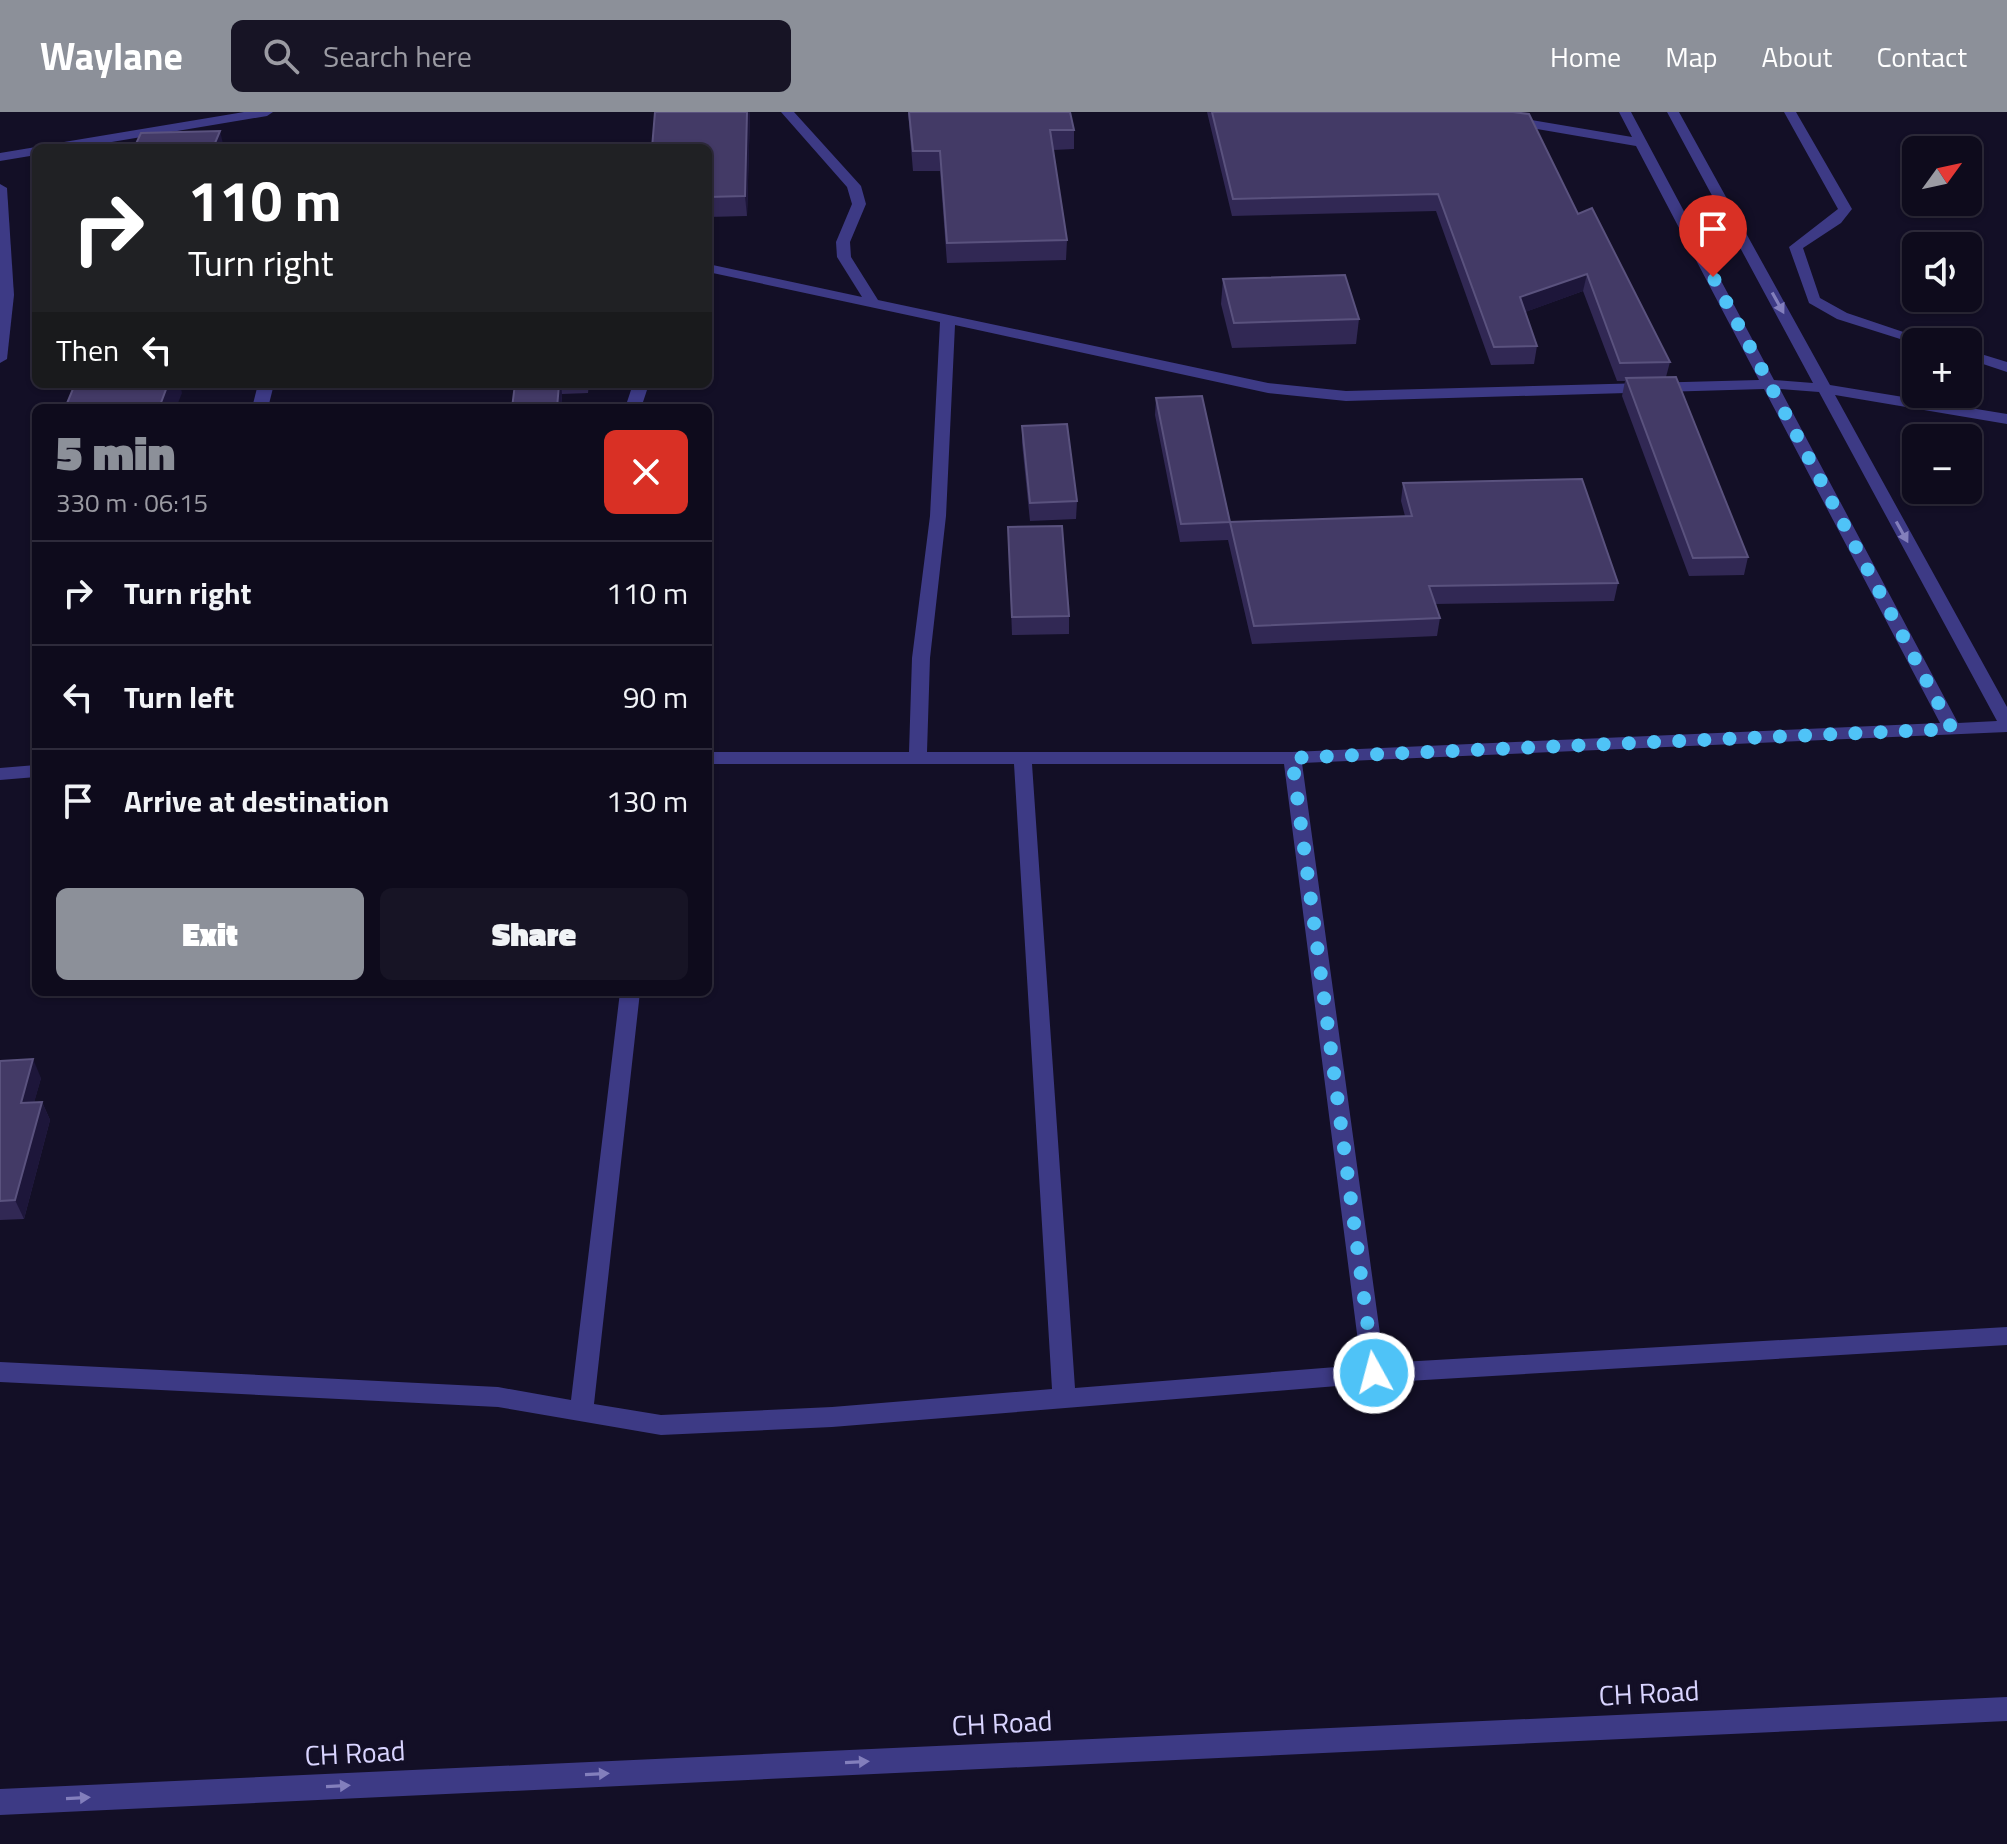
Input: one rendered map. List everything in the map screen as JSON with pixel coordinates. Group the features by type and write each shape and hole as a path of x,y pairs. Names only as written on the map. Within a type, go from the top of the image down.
{"street":[{"path":"76,144 267,112"},
{"path":"787,112 854,186 859,204 843,242 844,257 873,303"},
{"path":"1625,112 1952,729"},
{"path":"712,758 1292,758 2007,725 1673,112"},
{"path":"1790,112 1845,209 1841,217 1805,237 1796,247 1814,300 1842,316 1902,335"},
{"path":"1495,119 1642,143"},
{"path":"0,157 32,152"},
{"path":"0,188 8,319 0,359"},
{"path":"712,269 1308,394 1346,396 1770,384 1823,388 2007,419"},
{"path":"918,758 921,658 938,516 948,318"},
{"path":"1982,359 2007,367"},
{"path":"1292,758 1374,1373"},
{"path":"1023,760 1064,1399"},
{"path":"0,774 32,771"},
{"path":"581,1412 630,996"},
{"path":"0,1372 498,1397 661,1425 739,1423 1374,1373 2007,1336"},
{"name":"CH Road","path":"0,1802 2007,1709"}],"building":[{"path":"655,112 747,112 745,196 712,197 712,144 652,144"},
{"path":"909,112 1070,112 1074,130 1050,130 1067,240 947,243 940,151 913,151"},
{"path":"1212,112 1529,114 1578,214 1592,208 1670,362 1620,363 1587,274 1520,297 1537,346 1494,347 1438,194 1233,199"},
{"path":"220,131 215,144 136,144 141,133"},
{"path":"1345,275 1359,319 1234,323 1223,279"},
{"path":"1676,377 1748,557 1693,558 1626,378"},
{"path":"73,388 166,388 160,404 67,404"},
{"path":"514,388 559,388 557,404 512,404"},
{"path":"1202,396 1230,522 1181,524 1156,398"},
{"path":"1067,424 1077,501 1030,503 1022,426"},
{"path":"1582,479 1618,583 1429,586 1440,618 1254,626 1230,522 1412,516 1403,483"},
{"path":"1062,526 1069,616 1012,617 1008,527"},
{"path":"33,1059 21,1103 42,1102 15,1200 0,1201 0,1061"}],"route":[{"path":"1374,1373 1292,758 1952,729 1713,277"}]}
